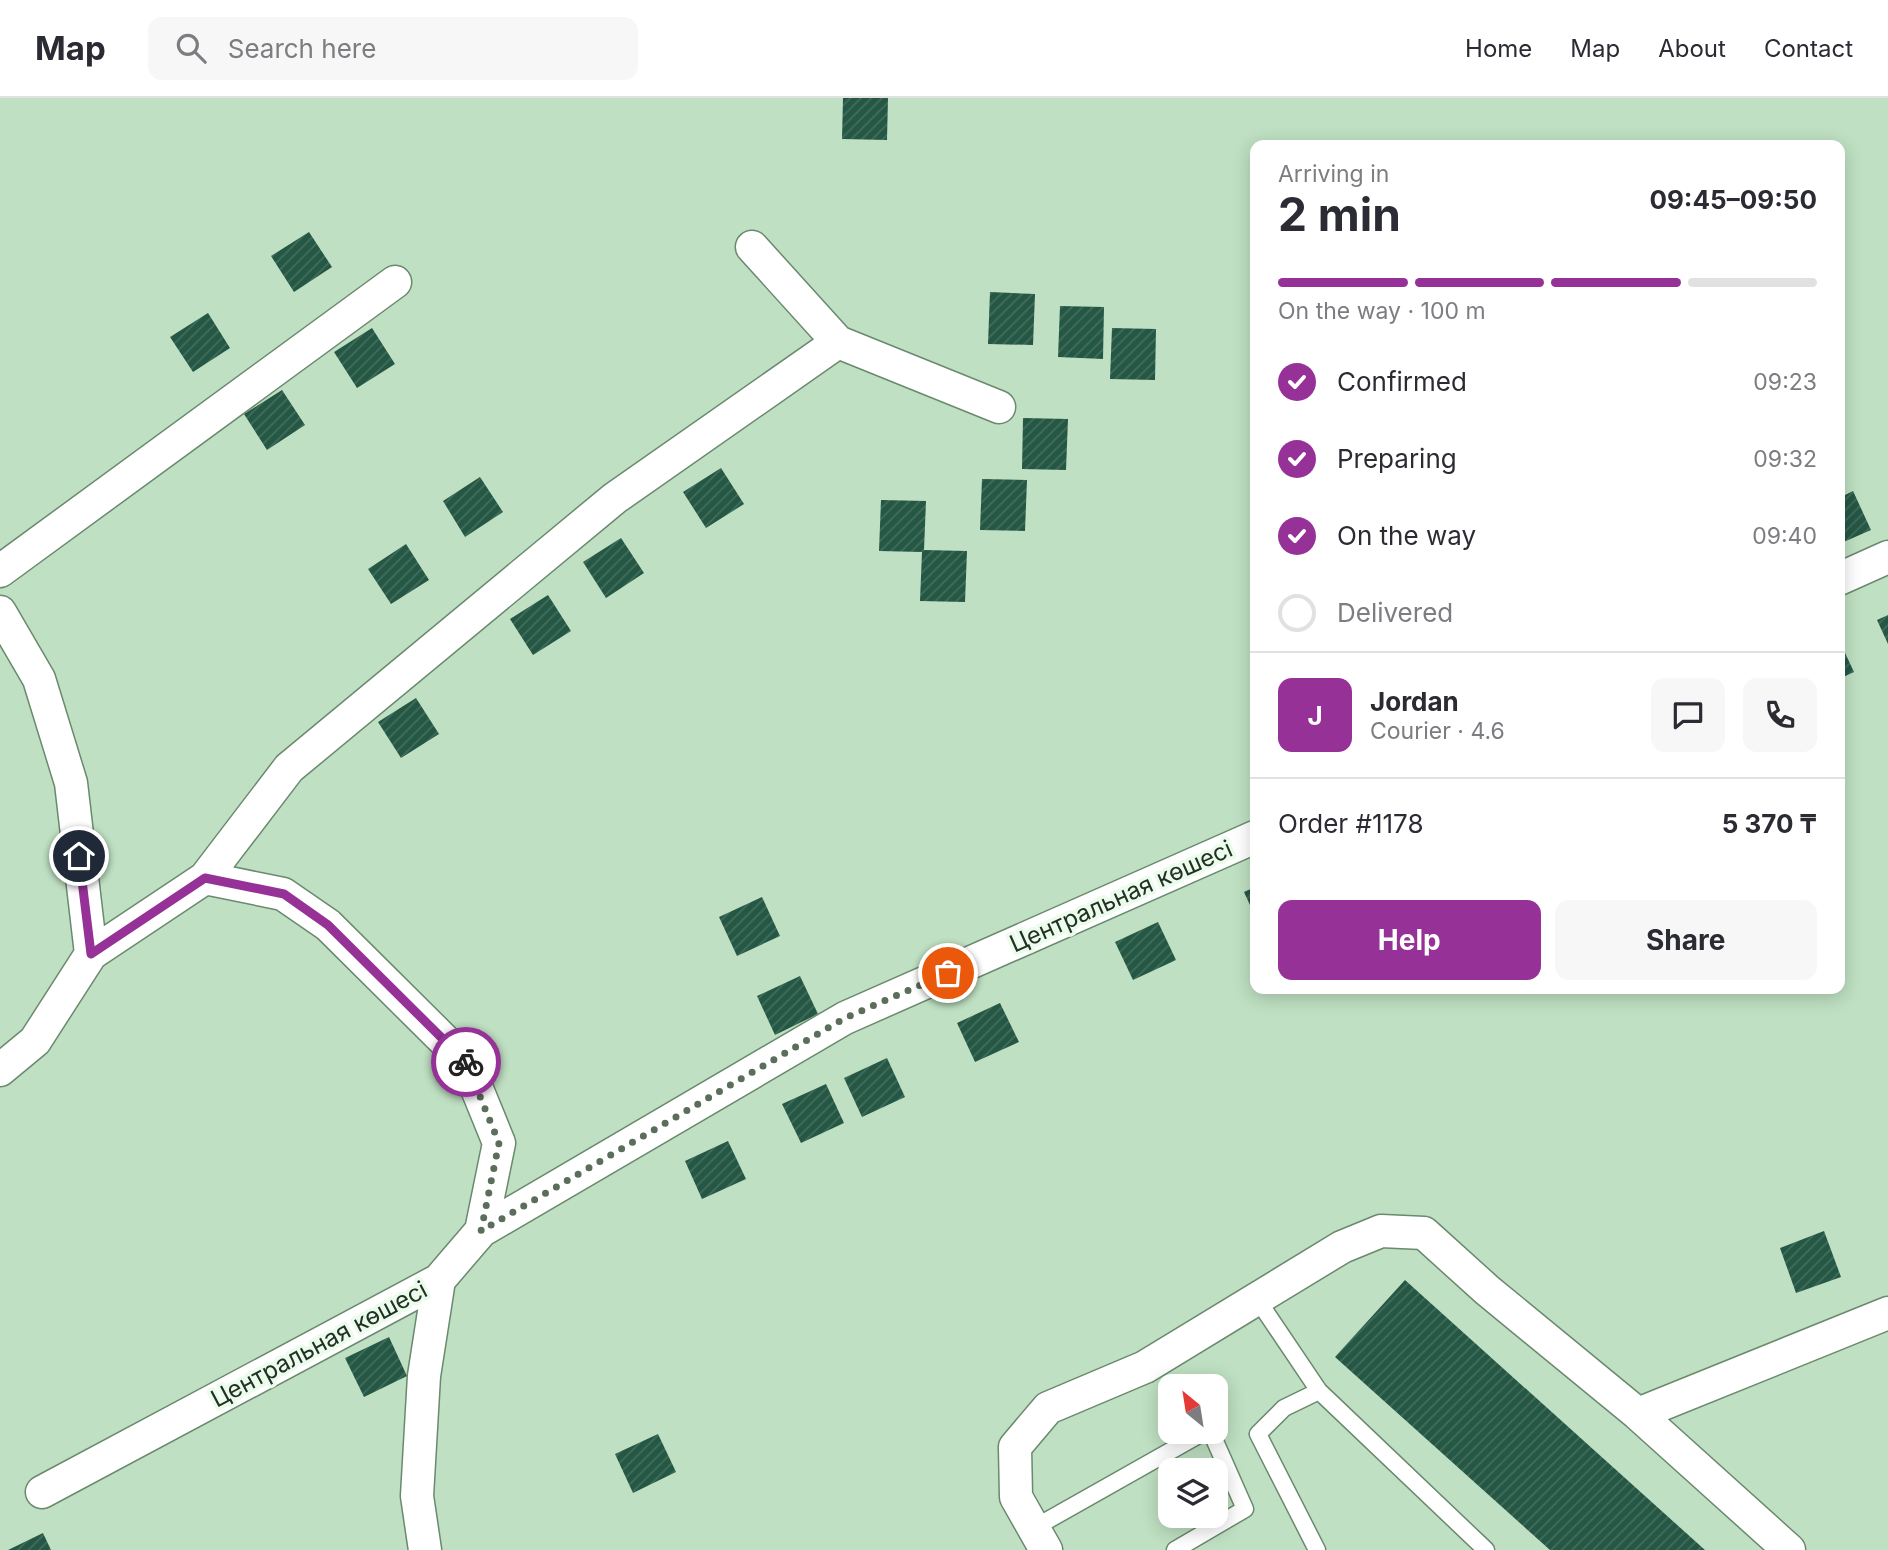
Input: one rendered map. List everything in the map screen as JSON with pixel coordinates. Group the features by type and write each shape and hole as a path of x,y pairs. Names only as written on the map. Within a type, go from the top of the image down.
{"street":[{"path":"752,247 838,342 999,407"},
{"path":"0,571 395,282"},
{"path":"0,1070 35,1041 91,954 205,878 289,768 615,498 838,342"},
{"path":"1845,576 1888,557"},
{"path":"0,612 39,679 71,783 91,954"},
{"name":"Центральная көшесі","path":"42,1492 439,1280 481,1231 845,1018 1250,839"},
{"path":"205,878 284,894 328,925 466,1062 499,1143 481,1231"},
{"path":"1040,1539 1016,1497 1015,1447 1048,1408 1145,1367 1342,1247 1381,1231 1424,1233 1487,1290 1638,1413 1789,1550"},
{"path":"425,1550 417,1496 424,1376 439,1280"},
{"path":"1638,1413 1888,1313"}],"lane":[{"path":"1257,1299 1319,1391 1486,1550"},
{"path":"1317,1550 1258,1434 1284,1408 1319,1391"},
{"path":"1040,1539 1186,1444"},
{"path":"1175,1550 1245,1509 1216,1444"}],"building":[{"path":"843,98 888,98 887,140 842,139"},
{"path":"309,232 332,267 294,292 271,256"},
{"path":"990,292 1035,294 1033,345 988,344"},
{"path":"1060,306 1104,307 1103,359 1058,357"},
{"path":"208,313 230,348 193,372 170,337"},
{"path":"372,328 395,364 357,388 334,352"},
{"path":"1112,328 1156,329 1155,380 1110,379"},
{"path":"282,390 305,425 267,450 244,414"},
{"path":"1023,418 1068,419 1066,470 1022,469"},
{"path":"721,468 744,504 706,528 683,492"},
{"path":"480,477 503,512 465,537 443,501"},
{"path":"982,479 1027,480 1025,531 980,530"},
{"path":"1853,491 1871,530 1845,541 1845,495"},
{"path":"881,500 926,501 924,550 967,551 965,602 920,601 922,552 879,551"},
{"path":"621,538 644,573 606,598 583,562"},
{"path":"406,544 429,580 391,604 368,569"},
{"path":"548,595 571,631 533,655 510,619"},
{"path":"1888,615 1888,644 1877,620"},
{"path":"1845,653 1854,672 1845,676"},
{"path":"416,698 439,734 401,758 378,722"},
{"path":"1250,889 1250,905 1244,892"},
{"path":"762,897 780,936 737,956 719,917"},
{"path":"1158,922 1176,960 1133,980 1115,942"},
{"path":"800,976 818,1014 775,1035 757,996"},
{"path":"1000,1003 1019,1042 975,1062 957,1023"},
{"path":"887,1058 905,1097 862,1117 844,1078"},
{"path":"826,1084 844,1123 801,1143 782,1104"},
{"path":"728,1141 746,1179 702,1199 685,1161"},
{"path":"1824,1231 1841,1277 1796,1293 1780,1248"},
{"path":"1405,1280 1705,1550 1550,1550 1335,1357"},
{"path":"389,1337 407,1376 364,1397 345,1358"},
{"path":"658,1434 676,1472 633,1493 615,1454"},
{"path":"43,1533 51,1550 8,1550"}],"way so far":[{"path":"466,1062 499,1143 481,1231 845,1018 948,973"}],"route":[{"path":"79,856 91,954 205,878 284,894 328,925 466,1062"}]}
